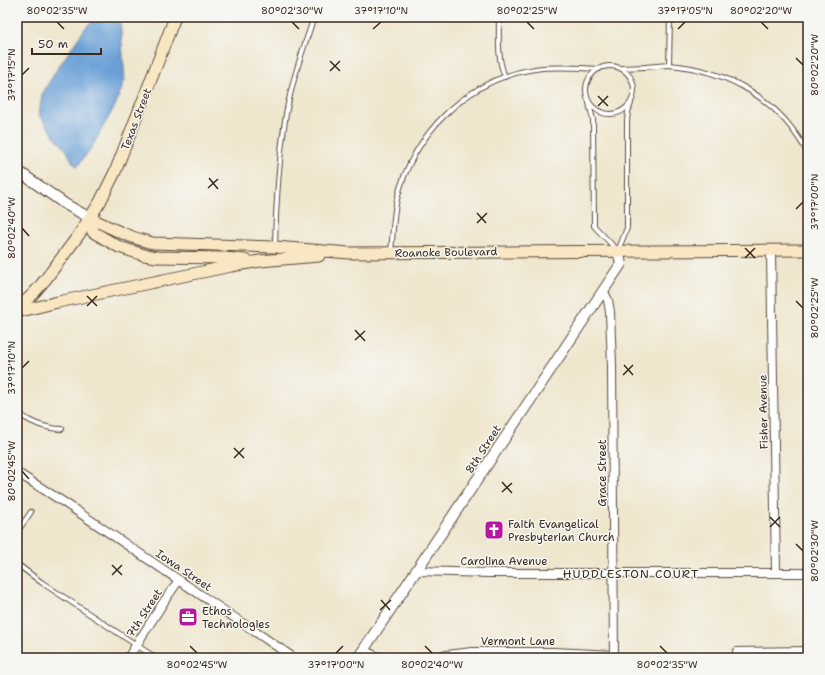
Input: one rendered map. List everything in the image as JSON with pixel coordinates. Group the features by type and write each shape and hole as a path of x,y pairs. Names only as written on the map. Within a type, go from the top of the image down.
{"main road":[{"name":"Texas Street","path":"90,218 115,172 174,17"},
{"name":"Roanoke Boulevard","path":"90,218 127,236 154,243 275,247 349,253 808,250"},
{"path":"90,218 93,232 119,247 144,255 157,257 225,258 260,261"},
{"path":"17,309 45,280 90,218"},
{"path":"17,312 73,299 260,261 349,253"}],"street":[{"path":"17,170 65,204 90,218"},
{"name":"Fisher Avenue","path":"771,250 776,573"},
{"name":"8th Street","path":"361,654 621,264 618,251"},
{"name":"Grace Street","path":"603,290 608,300 611,320 614,657"},
{"name":"Iowa Street","path":"17,475 21,475 61,500 294,658"},
{"name":"Carolina Avenue","path":"417,571 489,573 808,573"},
{"name":"7th Street","path":"128,658 179,580"},
{"path":"737,652 808,651"},
{"name":"Vermont Lane","path":"422,658 472,652 554,652 614,657"},
{"path":"361,654 380,658"}],"lane":[{"path":"274,260 276,212 286,114 294,80 314,17"},
{"path":"499,17 499,57 505,77"},
{"path":"669,64 670,17"},
{"path":"621,68 628,73 635,87 627,121 627,228 618,251 594,226 594,120 586,95 586,87 588,80 593,73 599,69 606,66 621,68 669,64 711,72 731,80 748,89 783,119 808,154"},
{"path":"391,253 395,211 408,169 418,148 432,128 454,106 478,90 505,77 522,72 543,68 599,69"},
{"path":"589,103 602,113 610,115 626,109 631,103"},
{"path":"17,411 20,415 43,427 62,429"},
{"path":"17,532 31,512"},
{"path":"17,564 41,582 156,658"}],"water":[{"path":"96,17 119,17 120,19 125,80 115,106 92,147 77,167 73,163 67,151 39,115 42,94 86,27"}],"place":[{"name":"Faith Evangelical Presbyterian Church","path":"494,530"},
{"name":"Ethos Technologies","path":"188,617"}],"district":[{"name":"HUDDLESTON COURT","path":"631,574"}]}
